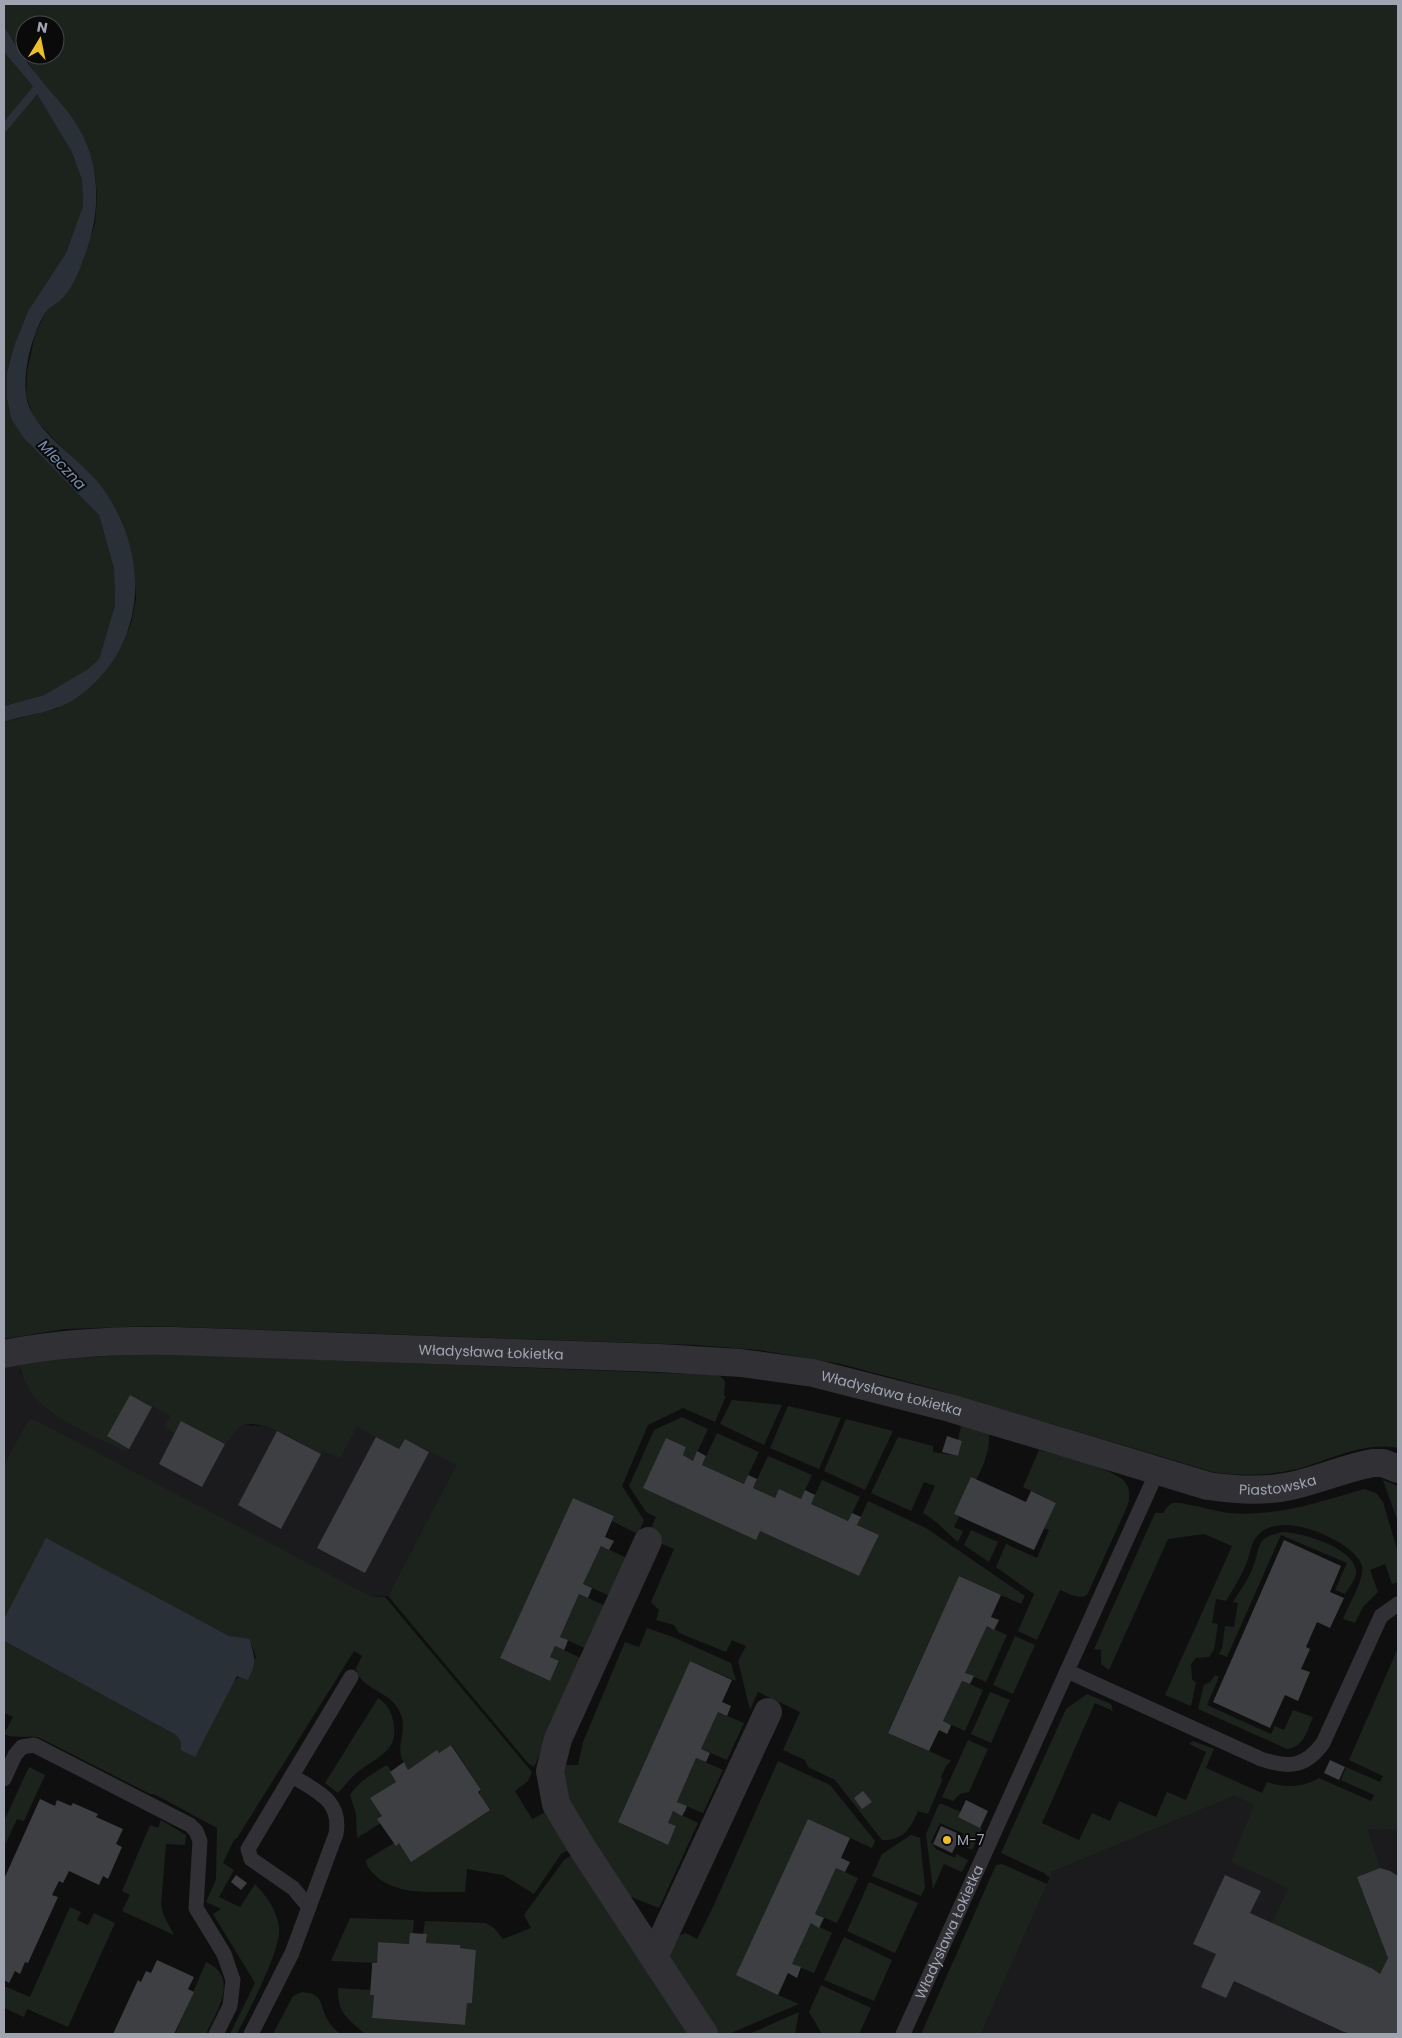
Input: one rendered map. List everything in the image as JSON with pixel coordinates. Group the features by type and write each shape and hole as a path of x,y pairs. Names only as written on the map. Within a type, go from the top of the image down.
{"street":[{"name":"Władysława Łokietka","path":"4,1354 70,1344 135,1341 649,1358 741,1363 813,1373 888,1391 1045,1436 1156,1472"},
{"name":"Piastowska","path":"1156,1472 1208,1486 1249,1490 1293,1486 1372,1463 1398,1468"},
{"path":"648,1541 558,1738 551,1758 550,1782 556,1804 581,1846 704,2034"},
{"path":"654,1957 768,1712"}],"lane":[{"name":"Władysława Łokietka","path":"903,2034 1156,1472"},
{"path":"1067,1671 1261,1759 1281,1764 1298,1764 1308,1760 1323,1743 1381,1616 1398,1604"},
{"path":"309,1907 293,1888 250,1859 248,1848 351,1677"},
{"path":"4,1779 15,1755 22,1747 34,1745 190,1825 196,1831 200,1841 196,1908 224,1954 233,1980 230,2006 216,2034"},
{"path":"250,2034 292,1953 336,1834 337,1816 328,1800 292,1776"}],"shaded area":[{"path":"4,4 1398,4 1398,1448 1372,1447 1359,1449 1297,1469 1276,1473 1245,1475 1213,1472 931,1388 841,1364 759,1350 697,1345 153,1326 65,1329 4,1339 4,722 58,708 122,645 131,624 136,598 134,568 71,457 34,418 26,396 27,371 35,335 46,311 62,299 83,261 95,224 97,197 95,174 30,65 65,65 65,15 15,15 15,43 4,27"},
{"path":"4,52 31,84 73,152 82,180 83,206 66,253 28,311 14,346 7,372 7,399 11,418 99,515 114,569 115,605 99,659 88,669 44,695 4,706"},
{"path":"166,1354 719,1375 725,1381 724,1396 726,1396 715,1422 683,1408 648,1425 622,1486 644,1520 638,1534 612,1521 614,1516 573,1498 500,1658 550,1681 559,1662 550,1657 555,1646 583,1659 534,1767 528,1763 388,1596 456,1465 405,1439 399,1449 357,1427 340,1458 322,1451 321,1454 272,1429 252,1424 241,1426 225,1444 182,1421 175,1433 164,1427 170,1416 130,1395 107,1436 129,1449 125,1450 84,1431 45,1408 22,1376 20,1365 93,1357"},
{"path":"20,1365 20,1372 44,1407 50,1412 107,1436 130,1395 170,1416 239,1428 244,1425 263,1426 277,1431 321,1454 322,1450 357,1427 400,1449 405,1439 456,1465 388,1596 373,1597 27,1422 4,1464 4,1368"},
{"path":"732,1400 782,1405 764,1445 720,1424"},
{"path":"788,1406 841,1418 819,1469 770,1448"},
{"path":"682,1417 708,1429 693,1461 683,1455 686,1447 666,1438 644,1488 760,1531 859,1576 879,1535 857,1525 868,1501 926,1528 1025,1596 1021,1604 959,1576 888,1732 951,1761 946,1766 941,1777 942,1781 928,1814 918,1811 909,1828 901,1836 882,1840 835,1780 808,1767 805,1760 783,1750 800,1712 758,1692 750,1710 738,1661 746,1646 732,1640 726,1652 679,1633 674,1625 656,1620 659,1610 651,1602 674,1549 647,1538 656,1517 646,1512 629,1486 654,1430"},
{"path":"31,1419 365,1593 373,1597 385,1597 532,1772 528,1781 515,1791 532,1819 548,1811 572,1848 561,1854 534,1894 503,1875 467,1869 465,1892 407,1890 385,1883 369,1869 366,1860 394,1843 396,1845 479,1794 481,1790 452,1745 439,1753 437,1751 408,1770 400,1750 403,1727 401,1714 387,1697 362,1680 356,1668 362,1656 354,1651 234,1840 223,1863 234,1870 219,1897 240,1907 255,1884 267,1898 278,1920 279,1927 279,1937 270,1965 237,2034 230,2034 255,1983 213,1914 221,1909 206,1902 216,1879 217,1828 154,1794 150,1794 38,1737 4,1734 13,1717 4,1713 4,1641 176,1735 181,1742 256,1657 250,1640 229,1636 4,1619 4,1464 27,1422"},
{"path":"846,1419 893,1431 865,1490 824,1471"},
{"path":"961,1426 989,1434 989,1445 978,1476 954,1514 959,1517 954,1527 963,1531 958,1542 923,1513 935,1486 924,1482 911,1511 871,1493 898,1437 933,1446 933,1452 958,1456 962,1441 958,1440"},
{"path":"717,1433 759,1452 744,1484 702,1465"},
{"path":"1039,1450 1098,1467 1119,1477 1128,1488 1129,1500 1087,1595 1081,1597 1060,1590 1037,1640 1018,1631 1034,1594 996,1567 1006,1544 1037,1558 1049,1530 1044,1528 1056,1503 1023,1487"},
{"path":"768,1456 812,1475 801,1499 779,1489 775,1498 753,1488"},
{"path":"822,1480 860,1497 848,1521 811,1504"},
{"path":"1383,1480 1398,1486 1398,1522"},
{"path":"1364,1489 1376,1493 1383,1502 1398,1552 1398,1582 1392,1584 1385,1564 1370,1570 1378,1592 1363,1607 1355,1623 1343,1619 1361,1578 1362,1566 1359,1559 1344,1546 1314,1530 1287,1525 1268,1528 1254,1540 1244,1569 1226,1601 1216,1599 1212,1623 1218,1624 1214,1650 1209,1657 1196,1658 1191,1664 1192,1679 1196,1683 1191,1706 1165,1695 1232,1546 1204,1534 1168,1539 1109,1670 1101,1664 1101,1650 1094,1649 1155,1513 1163,1513 1167,1507 1177,1503 1229,1513 1264,1513 1298,1507"},
{"path":"971,1530 998,1542 989,1562 964,1545"},
{"path":"1283,1532 1314,1538 1346,1554 1353,1562 1356,1570 1354,1580 1345,1594 1335,1590 1347,1563 1281,1535 1227,1657 1219,1654 1222,1648 1225,1626 1234,1627 1238,1603 1233,1602 1251,1572 1260,1544 1267,1537"},
{"path":"601,1546 627,1558 610,1596 583,1584"},
{"path":"579,1594 606,1606 587,1649 560,1637"},
{"path":"987,1626 1007,1635 986,1682 965,1673"},
{"path":"647,1628 673,1637 731,1663 736,1681 690,1661 618,1822 668,1845 676,1827 668,1823 673,1811 698,1823 659,1908 626,1895 568,1804 562,1765 578,1765 583,1742 625,1642 639,1647"},
{"path":"1015,1636 1035,1645 1013,1694 993,1685"},
{"path":"1398,1648 1398,1830 1367,1829 1380,1868 1357,1877 1388,1958 1380,1974 1373,1969 1272,1923 1288,1888 1231,1862 1254,1805 1234,1796 1052,1872 1050,1878 1044,1873 1001,1853 1066,1709 1087,1694 1111,1704 1113,1711 1095,1703 1042,1823 1079,1840 1092,1813 1110,1821 1119,1801 1156,1817 1167,1792 1186,1800 1206,1752 1189,1744 1193,1741 1214,1749 1206,1768 1262,1793 1267,1782 1293,1786 1306,1784 1319,1778 1371,1801 1374,1795 1341,1780 1346,1767 1380,1782 1383,1776 1349,1760"},
{"path":"1215,1675 1219,1677 1207,1705 1271,1734 1275,1726 1284,1730 1293,1710 1313,1717 1307,1733 1301,1742 1293,1748 1287,1749 1198,1709 1204,1685 1210,1682"},
{"path":"962,1681 983,1690 965,1731 943,1721"},
{"path":"990,1692 1010,1700 991,1743 971,1734"},
{"path":"378,1698 388,1707 392,1716 394,1738 387,1751 357,1773 338,1793 325,1783"},
{"path":"718,1712 744,1723 727,1760 701,1749"},
{"path":"968,1740 988,1749 969,1792 960,1794 953,1801 942,1797"},
{"path":"696,1758 723,1770 703,1813 677,1802"},
{"path":"778,1761 830,1785 875,1841 872,1848 808,1819 778,1995 799,2004 729,2034 719,2034 669,1958 669,1953 676,1937 686,1933 697,1939"},
{"path":"385,1766 388,1766 396,1782 371,1798 382,1816 378,1819 381,1823 357,1838 356,1814 350,1795 361,1782"},
{"path":"29,1767 45,1775 24,1821 17,1819 4,1847 4,1821"},
{"path":"1234,1796 1254,1805 1366,1828 1398,1830 1398,2034 981,2034 1052,1872"},
{"path":"939,1804 961,1812 958,1817 982,1828 972,1850 959,1844 964,1834 940,1823 931,1842 936,1849 955,1858 956,1854 968,1860 962,1872 944,1864 933,1889 926,1834"},
{"path":"161,1820 186,1835 185,1845 166,1844 161,1905 164,1916 174,1935 122,1911 130,1895 122,1891 150,1825 158,1828"},
{"path":"911,1835 920,1838 925,1888 921,1896 872,1876 882,1854"},
{"path":"575,1853 691,2034 365,2034 345,2015 339,2004 338,1988 370,1990 370,1995 374,1995 372,2018 465,2025 467,2003 472,2003 476,1950 460,1948 460,1945 426,1943 427,1935 423,1934 425,1921 486,1923 494,1928 503,1939 531,1928 524,1915 564,1860"},
{"path":"1002,1864 1047,1884 981,2034 921,2034 996,1865"},
{"path":"836,1868 858,1878 837,1923 815,1914"},
{"path":"869,1882 918,1903 895,1953 847,1931"},
{"path":"70,1907 81,1912 77,1920 88,1925 94,1913 115,1923 68,2027 27,2009 24,2017 4,2008 4,1986 30,1997"},
{"path":"350,1918 414,1920 413,1933 409,1944 378,1942 377,1963 331,1961"},
{"path":"811,1923 832,1933 814,1973 792,1964"},
{"path":"844,1937 892,1960 874,2001 824,1980"},
{"path":"206,1962 216,1968 222,1976 224,1985 220,2005 206,2034 175,2034"},
{"path":"821,1985 871,2008 859,2034 822,2034 809,2012"},
{"path":"302,1992 314,1995 320,2000 328,2021 340,2034 273,2034 293,1996"},
{"path":"799,2012 795,2034 749,2034"}],"water":[{"name":"Mleczna","path":"4,27 15,43 15,65 30,65 69,113 82,133 93,164 96,197 95,214 88,246 81,267 71,287 62,299 45,313 40,322 32,342 27,363 25,385 30,408 37,420 46,432 101,486 117,513 128,541 134,570 135,598 129,626 118,653 100,677 68,703 50,710 4,722 4,706 44,695 88,669 99,659 115,605 114,569 99,515 23,437 11,418 7,399 7,372 14,346 28,311 66,253 83,206 82,180 72,152 31,84 4,52"},
{"path":"46,1538 229,1636 250,1639 254,1664 248,1680 237,1676 195,1757 181,1750 181,1742 176,1735 4,1641 4,1619"}],"building":[{"path":"130,1395 152,1407 129,1449 107,1436"},
{"path":"181,1421 225,1444 202,1487 159,1464"},
{"path":"277,1431 321,1454 281,1529 238,1505"},
{"path":"947,1436 962,1441 958,1456 942,1452"},
{"path":"376,1437 399,1449 405,1439 429,1452 365,1573 317,1548"},
{"path":"666,1438 686,1447 683,1455 693,1461 697,1451 706,1456 702,1465 744,1484 748,1475 757,1479 753,1488 775,1498 779,1489 801,1499 805,1490 815,1495 811,1504 848,1521 852,1513 861,1517 857,1525 879,1535 859,1576 760,1531 756,1540 643,1488"},
{"path":"971,1477 1026,1502 1031,1491 1056,1503 1034,1550 954,1514"},
{"path":"573,1498 614,1516 605,1537 614,1541 609,1550 601,1546 583,1584 592,1588 588,1598 579,1594 560,1637 568,1640 564,1650 555,1646 550,1657 559,1661 550,1681 500,1658"},
{"path":"1284,1540 1341,1566 1330,1592 1344,1598 1330,1628 1317,1622 1306,1647 1310,1649 1301,1669 1310,1672 1298,1701 1285,1695 1270,1728 1213,1702"},
{"path":"959,1576 1001,1595 991,1617 999,1620 994,1630 987,1626 965,1673 974,1676 970,1684 962,1681 943,1721 951,1725 947,1734 939,1730 929,1751 888,1733"},
{"path":"690,1661 732,1680 722,1702 731,1706 727,1716 718,1712 701,1749 710,1753 706,1762 696,1758 677,1802 687,1806 685,1811 682,1816 673,1811 668,1823 676,1826 668,1845 618,1822"},
{"path":"451,1745 481,1790 478,1792 490,1810 411,1862 399,1843 396,1846 377,1819 382,1816 370,1798 396,1782 390,1772 404,1762 408,1770 437,1750 439,1753"},
{"path":"1330,1760 1345,1767 1339,1780 1324,1773"},
{"path":"863,1791 872,1802 862,1809 854,1798"},
{"path":"40,1799 55,1806 57,1800 71,1806 73,1803 98,1814 96,1817 123,1829 116,1844 122,1847 108,1879 103,1876 99,1885 69,1871 63,1883 59,1881 52,1895 58,1897 28,1963 25,1962 20,1974 15,1971 9,1983 4,1980 4,1879"},
{"path":"966,1800 988,1811 980,1828 958,1817"},
{"path":"808,1819 850,1838 841,1858 850,1862 845,1872 836,1868 815,1914 824,1918 819,1928 811,1923 792,1964 801,1967 797,1978 788,1973 778,1995 736,1975"},
{"name":"M-7","path":"941,1826 961,1835 952,1853 933,1844"},
{"path":"1380,1868 1398,1876 1398,2034 1353,2034 1344,2032 1234,1981 1226,1998 1201,1987 1216,1954 1193,1944 1225,1875 1261,1891 1250,1913 1373,1969 1380,1974 1388,1958 1357,1877"},
{"path":"236,1875 247,1883 241,1890 231,1882"},
{"path":"410,1933 427,1934 426,1943 460,1945 460,1948 476,1950 472,2003 467,2003 465,2025 372,2018 374,1995 370,1995 372,1963 377,1963 378,1942 409,1944"},
{"path":"157,1960 194,1977 188,1989 194,1992 174,2034 113,2034 138,1980 141,1982 146,1971 151,1973"}],"waterway":[{"path":"4,128 38,87"}],"place":[{"name":"M-7","path":"947,1840"}]}
